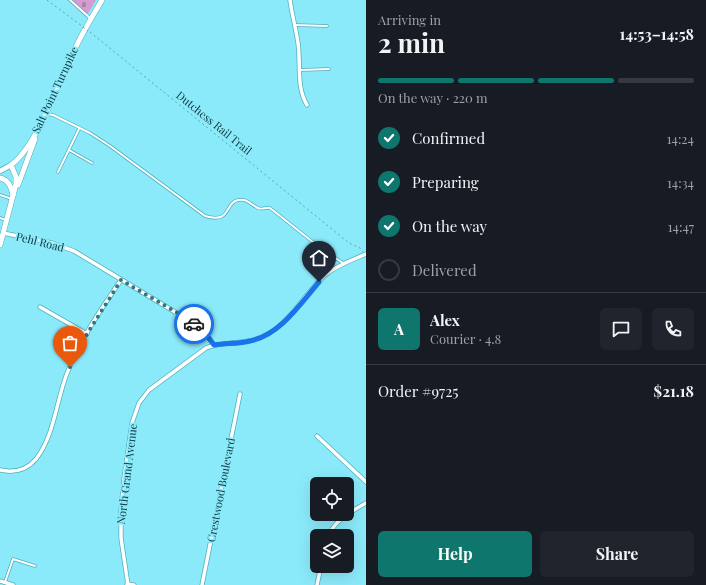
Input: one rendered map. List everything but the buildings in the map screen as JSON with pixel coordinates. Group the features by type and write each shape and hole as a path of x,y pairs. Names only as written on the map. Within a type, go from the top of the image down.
{"main road":[{"name":"Salt Point Turnpike","path":"11,165 22,155 42,120 76,46 102,0"},
{"path":"13,199 42,120"},
{"path":"0,245 16,184 16,177 11,165"},
{"path":"0,178 9,183 13,199"}],"street":[{"path":"290,0 298,42 301,90 303,98 308,105"},
{"name":"Salt Point Turnpike","path":"0,171 11,165"},
{"name":"Pehl Road","path":"3,233 52,243 74,251 176,312 203,330 214,345"},
{"name":"North Grand Avenue","path":"128,584 121,538 121,510 132,423 143,396 195,355 214,345 250,341 269,334 286,320 326,274 344,263 365,255"},
{"path":"0,470 12,472 26,468 36,459 43,448 66,376 74,358 87,334 121,280"},
{"path":"40,308 87,334"},
{"name":"Crestwood Boulevard","path":"202,585 240,394"},
{"path":"316,436 366,482"},
{"path":"332,529 341,519 366,503"},
{"path":"317,585 320,573"},
{"path":"0,581 14,585"},
{"path":"128,584 134,585"}],"lane":[{"path":"70,0 91,19"},
{"path":"294,25 327,26"},
{"path":"300,70 329,69"},
{"path":"45,114 53,115 90,133 129,158 205,216 210,218 222,217 232,204 238,200 247,201 259,208 270,208 323,250 344,263"},
{"path":"58,172 80,128"},
{"path":"69,150 92,163"},
{"path":"0,199 1,195 13,199"},
{"path":"0,218 7,221"},
{"path":"5,582 13,558 35,566"}],"path":[{"name":"Dutchess Rail Trail","path":"47,0 88,31 349,243 360,248 365,255"}],"green space":[{"path":"67,0 96,0 86,17"}],"way so far":[{"path":"70,367 87,334 121,280 194,324"}],"route":[{"path":"194,324 203,330 214,345 250,341 262,338 286,320 319,282"}]}
